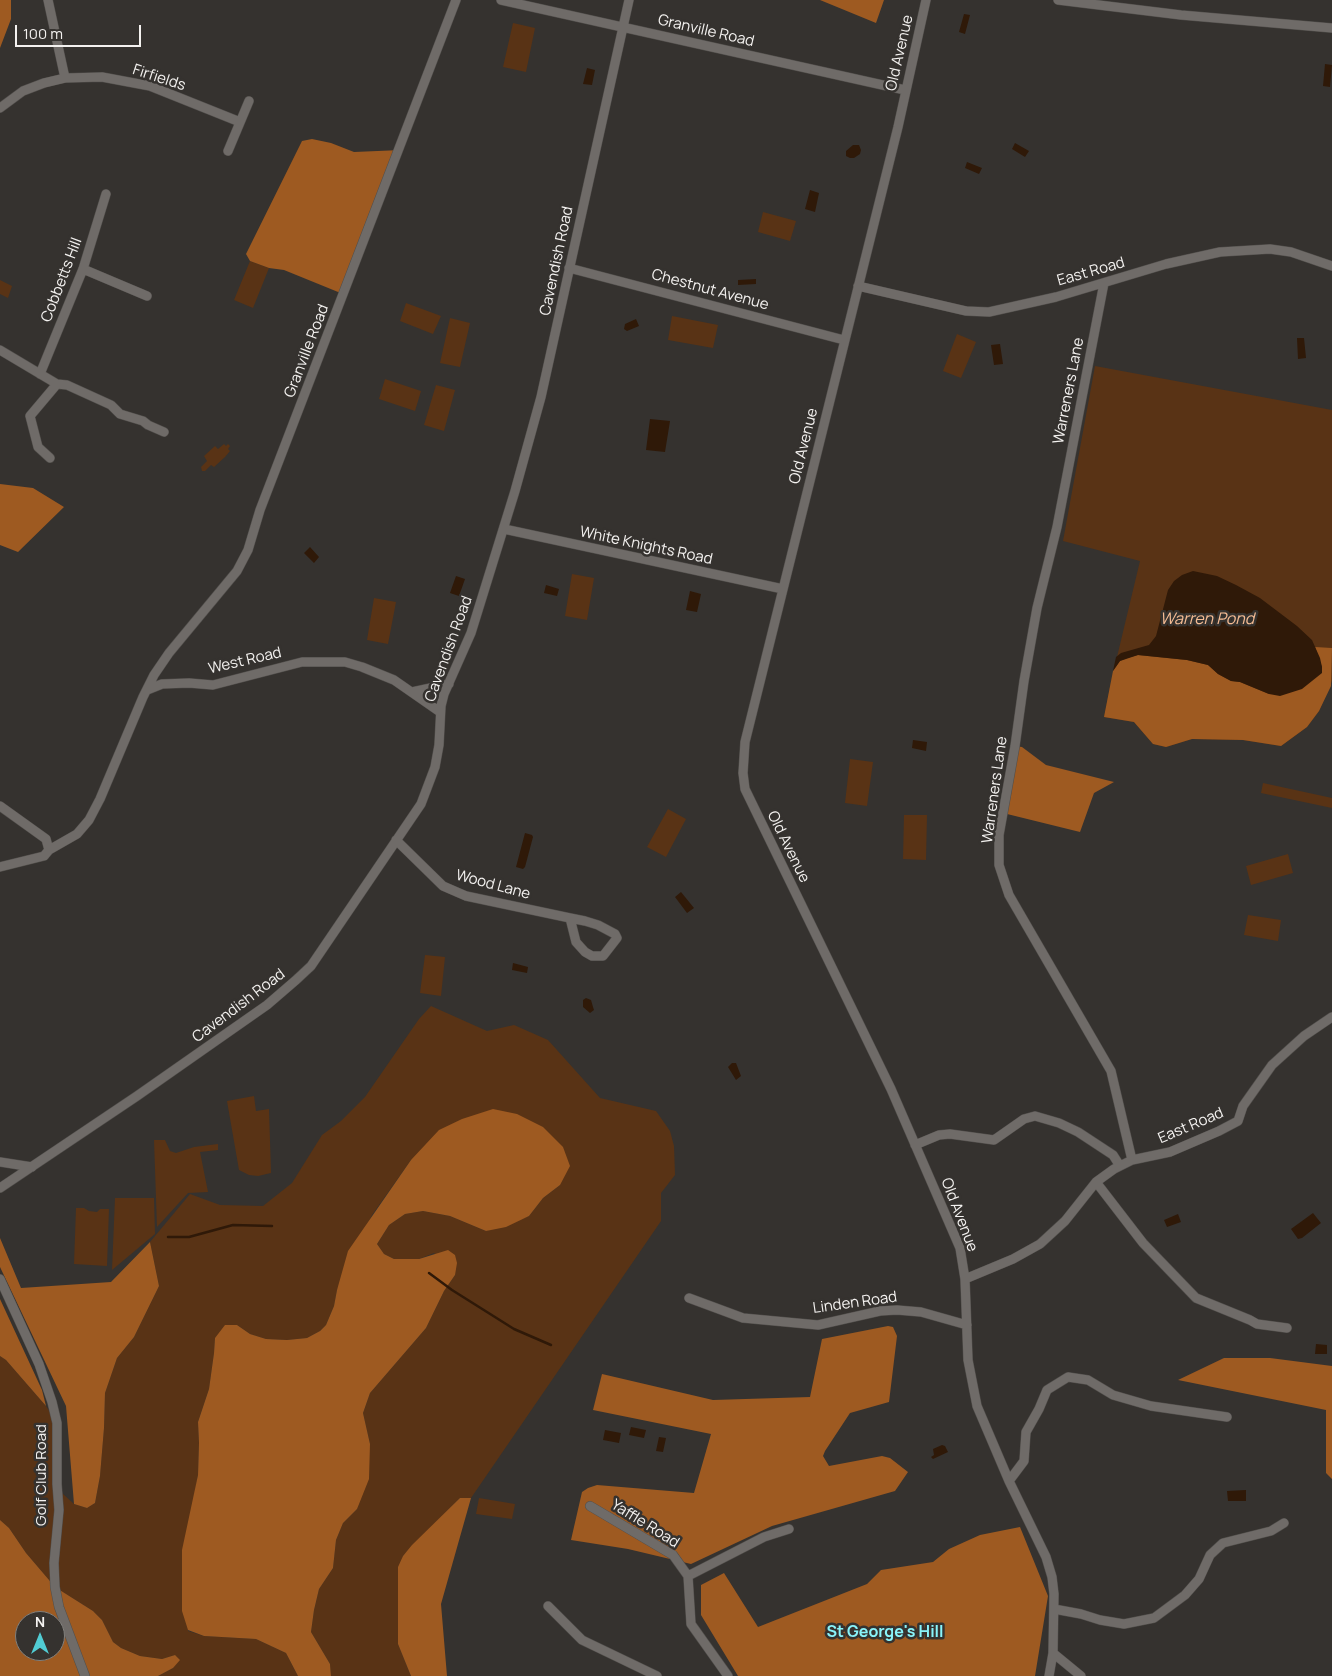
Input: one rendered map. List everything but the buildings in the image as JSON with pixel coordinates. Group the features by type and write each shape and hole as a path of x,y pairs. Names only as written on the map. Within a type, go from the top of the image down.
{"street":[{"path":"48,0 65,78"},
{"name":"Granville Road","path":"147,690 169,653 237,571 248,550 260,510 456,0"},
{"name":"Granville Road","path":"501,0 905,90"},
{"name":"Cavendish Road","path":"0,1188 137,1096 267,1005 296,980 310,966 421,804 429,787 438,755 442,700 471,633 504,529 541,397 629,0"},
{"name":"Old Avenue","path":"926,0 898,127 745,742 743,773 745,789 891,1089 960,1248 966,1279 968,1360 977,1406 1009,1481 1046,1556 1052,1577 1054,1594 1053,1653 1049,1676"},
{"path":"1058,0 1181,15 1332,28"},
{"name":"Firfields","path":"0,108 23,91 44,83 65,78 102,77 150,86 240,122"},
{"path":"228,151 249,101"},
{"name":"Cobbetts Hill","path":"40,374 83,270 106,194"},
{"name":"East Road","path":"858,286 966,311 989,312 1019,306 1197,256 1240,250 1270,249 1291,252 1332,266"},
{"name":"Chestnut Avenue","path":"569,268 844,340"},
{"path":"83,270 147,296"},
{"name":"Warreners Lane","path":"1104,283 1024,681 1015,746 999,834 1000,865 1009,895 1111,1071 1132,1160"},
{"path":"0,350 57,384 67,385 111,405 120,414 142,421 164,432"},
{"path":"43,456 38,447 30,416 57,384"},
{"name":"White Knights Road","path":"504,529 783,589"},
{"name":"West Road","path":"147,690 162,684 189,683 213,685 302,662 345,662 394,680 440,712"},
{"path":"412,692 449,684"},
{"path":"0,867 44,856 49,850 77,834 89,820 147,690"},
{"path":"0,806 46,839 49,850"},
{"name":"Wood Lane","path":"396,840 443,886 466,896 570,918 598,925 615,934 617,938 603,956 592,956 585,952 576,942 570,918"},
{"name":"East Road","path":"1132,1160 1170,1152 1219,1131 1238,1120 1243,1106 1272,1065 1304,1036 1332,1017"},
{"path":"915,1145 939,1135 950,1134 994,1140 1024,1119 1035,1116 1059,1123 1078,1132 1113,1156 1120,1166"},
{"path":"966,1279 1013,1259 1040,1244 1065,1220 1096,1182 1132,1160"},
{"path":"0,1162 32,1167"},
{"path":"1096,1182 1143,1243 1196,1298 1257,1324 1287,1328"},
{"name":"Golf Club Road","path":"0,1279 38,1364 52,1402 56,1422 59,1510 54,1563 55,1587 59,1607 85,1676"},
{"name":"Linden Road","path":"689,1298 743,1318 818,1324 880,1311 897,1310 921,1312 967,1325"},
{"path":"1009,1481 1024,1461 1026,1432 1047,1390 1068,1377 1088,1380 1113,1395 1151,1406 1227,1417"},
{"name":"Yaffle Road","path":"590,1506 673,1555 688,1576"},
{"path":"1054,1609 1124,1624 1154,1618 1186,1595 1199,1579 1210,1555 1223,1543 1271,1531 1284,1523"},
{"path":"728,1676 691,1624 688,1576 764,1537 789,1530"},
{"path":"548,1606 582,1640 657,1676"},
{"path":"1053,1653 1081,1676"}],"shaded area":[{"path":"0,0 11,0 11,19 0,48"},
{"path":"820,0 884,0 876,23"},
{"path":"513,23 535,28 526,72 503,67"},
{"path":"312,139 331,143 354,152 401,150 343,294 284,270 269,268 250,261 246,254 302,141"},
{"path":"763,212 796,221 790,241 758,232"},
{"path":"250,261 269,268 253,308 234,300"},
{"path":"0,280 12,286 8,298 0,294"},
{"path":"406,303 441,316 433,334 400,321"},
{"path":"672,316 718,325 713,348 668,340"},
{"path":"450,318 470,323 460,367 440,363"},
{"path":"957,334 976,342 961,378 943,371"},
{"path":"1095,366 1332,410 1332,681 1319,711 1307,727 1281,746 1243,740 1192,739 1166,747 1153,744 1134,722 1104,717 1140,561 1063,541"},
{"path":"385,379 421,391 415,411 379,399"},
{"path":"436,385 455,390 444,431 424,425"},
{"path":"224,444 230,446 228,449 230,451 214,467 211,465 205,471 202,471 201,467 207,461 204,456 215,446 218,449"},
{"path":"0,484 33,488 64,507 18,552 0,545"},
{"path":"572,574 594,578 587,620 565,616"},
{"path":"374,598 396,602 388,644 367,640"},
{"path":"1315,647 1332,648 1331,686 1319,711 1307,727 1281,746 1243,740 1192,739 1166,747 1153,744 1134,722 1104,717 1113,671 1120,661 1127,658 1138,655 1187,660 1208,665 1218,674 1231,681 1240,682 1269,694 1322,667"},
{"path":"1015,746 1022,747 1046,765 1114,782 1094,793 1080,832 1003,813"},
{"path":"850,759 873,762 867,806 845,803"},
{"path":"1263,783 1332,798 1332,808 1261,793"},
{"path":"668,809 686,819 666,857 647,847"},
{"path":"904,815 927,815 926,860 903,859"},
{"path":"1288,854 1293,873 1251,885 1246,866"},
{"path":"1248,915 1281,920 1278,941 1244,935"},
{"path":"425,955 445,957 441,996 420,993"},
{"path":"431,1006 487,1031 514,1025 548,1040 600,1098 656,1111 670,1131 674,1146 675,1175 661,1193 661,1221 471,1498 460,1498 403,1556 398,1582 398,1644 411,1676 331,1676 330,1664 311,1632 319,1589 333,1568 336,1540 343,1523 357,1509 370,1444 363,1413 370,1393 426,1328 444,1291 455,1275 434,1253 419,1259 394,1259 384,1254 377,1244 389,1225 405,1214 423,1211 450,1216 486,1231 529,1216 543,1198 560,1185 411,1160 372,1215 337,1290 334,1306 326,1325 320,1331 307,1338 287,1340 266,1339 250,1334 237,1325 215,1338 209,1389 198,1422 198,1475 192,1509 188,1631 204,1636 256,1639 286,1653 298,1676 158,1676 173,1668 175,1655 162,1659 140,1656 121,1648 113,1642 102,1620 93,1611 55,1587 26,1553 9,1528 0,1520 0,1356 6,1360 46,1406 57,1423 62,1493 74,1504 87,1508 95,1503 100,1476 105,1393 117,1358 134,1337 159,1286 150,1242 190,1194 220,1205 263,1206 292,1183 322,1135 341,1121 365,1097 419,1019"},
{"path":"254,1096 256,1111 269,1109 271,1173 258,1176 249,1175 239,1170 227,1101"},
{"path":"493,1109 517,1114 543,1127 563,1147 570,1166 560,1185 543,1198 529,1216 506,1227 486,1231 450,1216 423,1211 405,1214 389,1225 377,1244 384,1254 394,1259 419,1259 448,1250 455,1255 457,1263 455,1275 444,1291 426,1328 370,1393 363,1413 370,1444 369,1479 357,1509 343,1523 336,1540 333,1568 319,1589 311,1632 330,1664 331,1676 298,1676 286,1653 256,1639 204,1636 188,1630 182,1611 182,1550 198,1475 198,1422 209,1389 215,1338 225,1325 237,1325 250,1334 266,1339 287,1340 307,1338 320,1331 326,1325 334,1306 348,1251 411,1160 439,1130 462,1119"},
{"path":"154,1140 165,1140 170,1151 176,1153 194,1147 218,1144 218,1150 200,1152 208,1192 188,1193 157,1227"},
{"path":"115,1198 154,1198 155,1234 112,1270"},
{"path":"76,1208 97,1212 100,1209 109,1209 107,1266 74,1264"},
{"path":"0,1238 21,1288 111,1282 150,1242 159,1286 134,1337 117,1358 105,1393 100,1476 95,1503 87,1508 74,1504 66,1406 0,1267"},
{"path":"0,1299 42,1390 46,1406 6,1360 0,1356"},
{"path":"888,1326 893,1327 897,1336 889,1402 850,1413 823,1456 829,1466 882,1456 890,1458 908,1472 895,1491 772,1526 691,1564 628,1549 571,1540 582,1492 588,1488 597,1485 694,1493 711,1434 593,1410 602,1374 713,1400 810,1397 822,1339"},
{"path":"1224,1358 1270,1358 1332,1366 1332,1479 1326,1473 1326,1410 1178,1380"},
{"path":"460,1498 471,1498 441,1604 447,1676 411,1676 398,1644 398,1567 403,1556 412,1545"},
{"path":"479,1498 515,1504 512,1519 476,1514"},
{"path":"0,1520 9,1528 26,1553 55,1587 93,1611 102,1620 113,1642 121,1648 140,1656 162,1659 175,1655 180,1660 173,1668 158,1676 0,1676"},
{"path":"1020,1527 1048,1596 1035,1676 738,1676 701,1615 701,1585 724,1573 758,1627 867,1584 881,1570 933,1562 949,1549 980,1535"}],"water":[{"path":"964,14 970,15 965,34 959,32"},
{"path":"1325,64 1332,65 1330,87 1323,86"},
{"path":"587,68 595,70 592,85 583,84"},
{"path":"1015,143 1029,151 1025,157 1012,149"},
{"path":"853,145 859,145 861,150 860,154 850,158 846,156 846,151"},
{"path":"967,162 982,168 979,174 965,168"},
{"path":"810,190 819,193 815,212 805,209"},
{"path":"756,279 756,284 738,285 738,280"},
{"path":"636,319 639,326 627,331 624,329 625,324"},
{"path":"1297,338 1304,338 1306,358 1298,359"},
{"path":"1000,344 1003,364 994,365 991,345"},
{"path":"650,419 670,421 665,452 646,450"},
{"path":"310,547 319,557 314,563 304,553"},
{"name":"Warren Pond","path":"1193,571 1217,576 1236,585 1260,598 1297,626 1312,640 1320,658 1322,673 1302,689 1280,696 1269,694 1240,682 1231,681 1218,674 1208,665 1187,660 1138,655 1120,661 1113,671 1116,657 1121,653 1149,645 1156,636 1168,590 1174,581 1182,575"},
{"path":"456,576 465,579 459,596 450,593"},
{"path":"546,585 559,589 557,596 544,593"},
{"path":"690,591 701,594 697,612 686,610"},
{"path":"913,740 927,742 926,751 912,748"},
{"path":"525,833 533,837 523,869 516,867"},
{"path":"681,892 694,908 687,913 675,897"},
{"path":"513,963 528,967 527,973 512,970"},
{"path":"586,998 591,1000 594,1010 590,1013 583,1007 583,1000"},
{"path":"732,1063 736,1063 741,1076 736,1080 728,1067"},
{"path":"1313,1213 1321,1223 1298,1239 1291,1229"},
{"path":"1178,1214 1181,1222 1167,1227 1164,1220"},
{"path":"1316,1344 1327,1345 1327,1354 1315,1354"},
{"path":"631,1427 646,1430 644,1438 629,1435"},
{"path":"605,1430 621,1433 619,1443 603,1440"},
{"path":"659,1437 666,1438 663,1452 656,1451"},
{"path":"942,1445 945,1446 948,1452 933,1459 931,1457 934,1455 933,1449"},
{"path":"1246,1490 1246,1501 1228,1501 1227,1491"}],"waterway":[{"path":"168,1237 189,1237 233,1225 272,1226"},
{"path":"429,1273 452,1290 514,1329 551,1345"}],"district":[{"name":"St George's Hill","path":"885,1633"}]}
